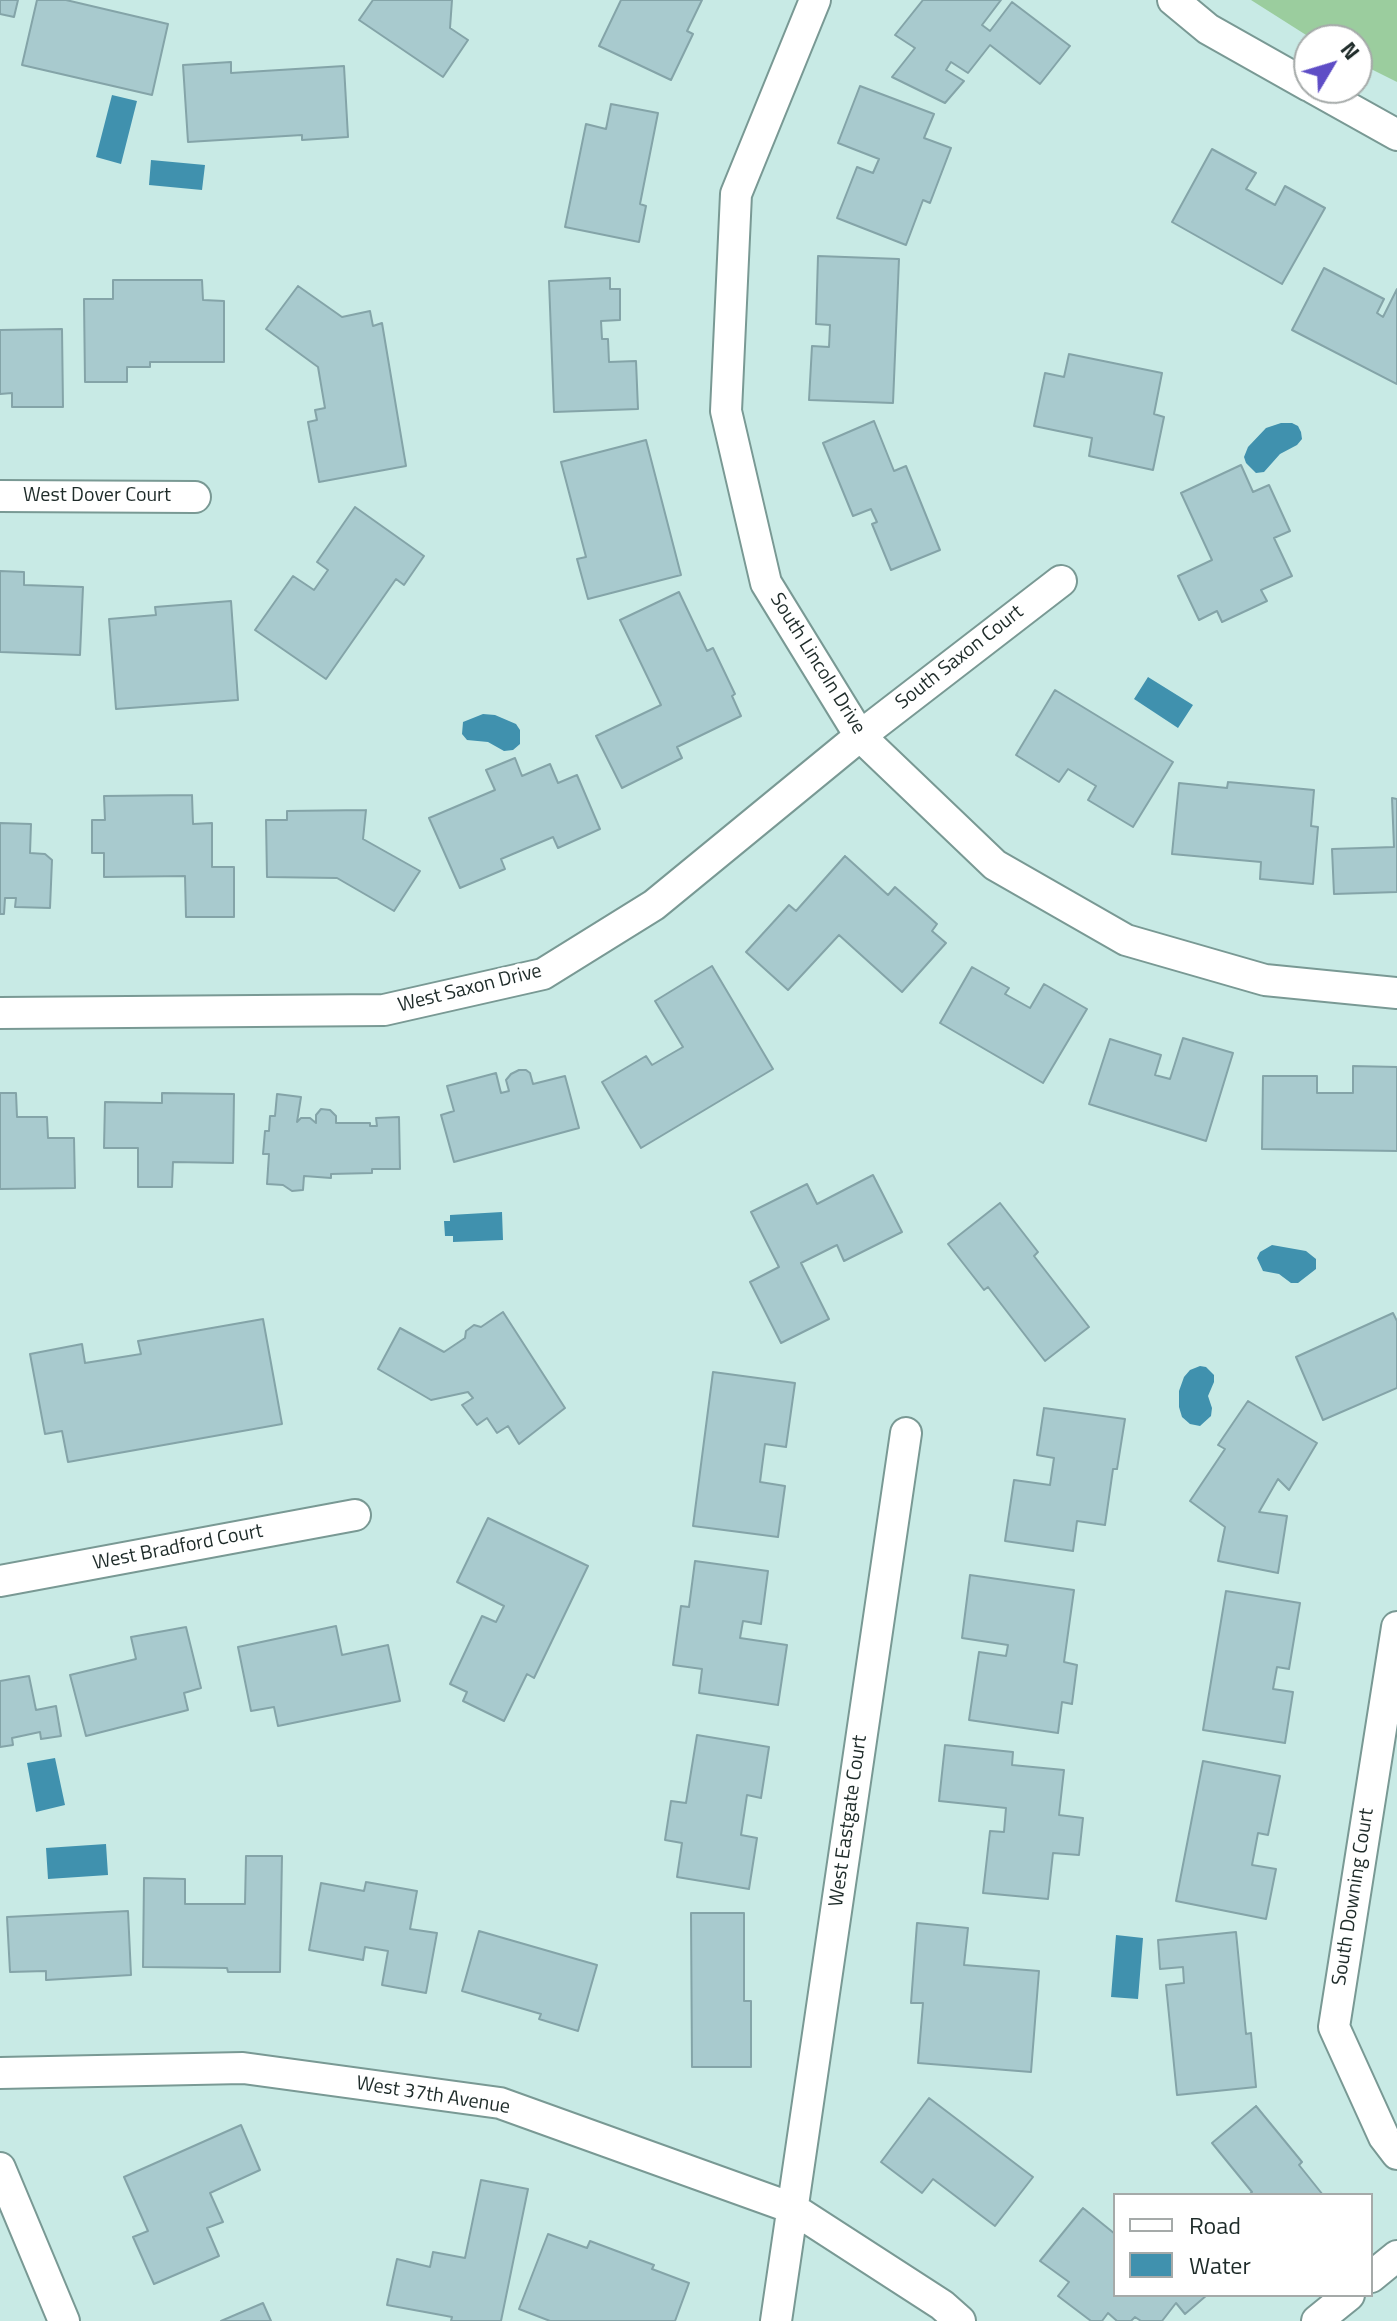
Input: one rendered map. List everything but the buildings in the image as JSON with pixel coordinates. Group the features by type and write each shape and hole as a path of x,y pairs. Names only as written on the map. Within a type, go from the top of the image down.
{"street":[{"name":"South Lincoln Drive","path":"815,0 736,194 726,411 766,583 860,736 995,865 1126,940 1265,980 1397,993"},
{"path":"1173,0 1208,29 1293,77"},
{"path":"1341,104 1397,135"},
{"name":"West Dover Court","path":"0,496 195,497"},
{"name":"South Saxon Court","path":"860,736 1061,581"},
{"name":"West Saxon Drive","path":"0,1013 384,1010 543,974 654,905 860,736"},
{"name":"West Eastgate Court","path":"776,2321 906,1433"},
{"name":"West Bradford Court","path":"0,1581 355,1515"},
{"name":"South Downing Court","path":"1397,1627 1334,2027 1384,2137 1397,2154"},
{"name":"West 37th Avenue","path":"0,2073 243,2068 500,2103 792,2208 942,2305 960,2321"},
{"path":"0,2168 64,2321"},
{"path":"1373,2275 1397,2256"},
{"path":"1317,2321 1347,2297"}],"green space":[{"path":"1251,0 1397,0 1397,82 1373,70 1373,24 1293,24 1293,27"}],"water":[{"path":"112,95 137,101 121,164 96,157"},
{"path":"151,160 205,165 202,190 149,185"},
{"path":"1281,423 1298,426 1302,439 1280,454 1264,472 1256,473 1244,457 1248,447 1266,428"},
{"path":"1148,677 1193,705 1178,728 1134,699"},
{"path":"483,714 495,715 516,724 520,730 520,744 513,750 504,751 488,742 467,740 462,734 463,722"},
{"path":"502,1212 503,1240 453,1242 453,1236 445,1236 444,1221 450,1221 450,1215"},
{"path":"1272,1245 1306,1251 1316,1259 1316,1269 1298,1283 1263,1271 1257,1258 1260,1252"},
{"path":"1200,1366 1206,1367 1214,1375 1214,1382 1208,1396 1211,1416 1200,1426 1190,1424 1182,1417 1179,1391 1184,1377"},
{"path":"55,1758 65,1805 36,1812 27,1763"},
{"path":"106,1844 108,1875 48,1879 46,1848"},
{"path":"1116,1935 1143,1938 1138,1999 1111,1997"}]}
